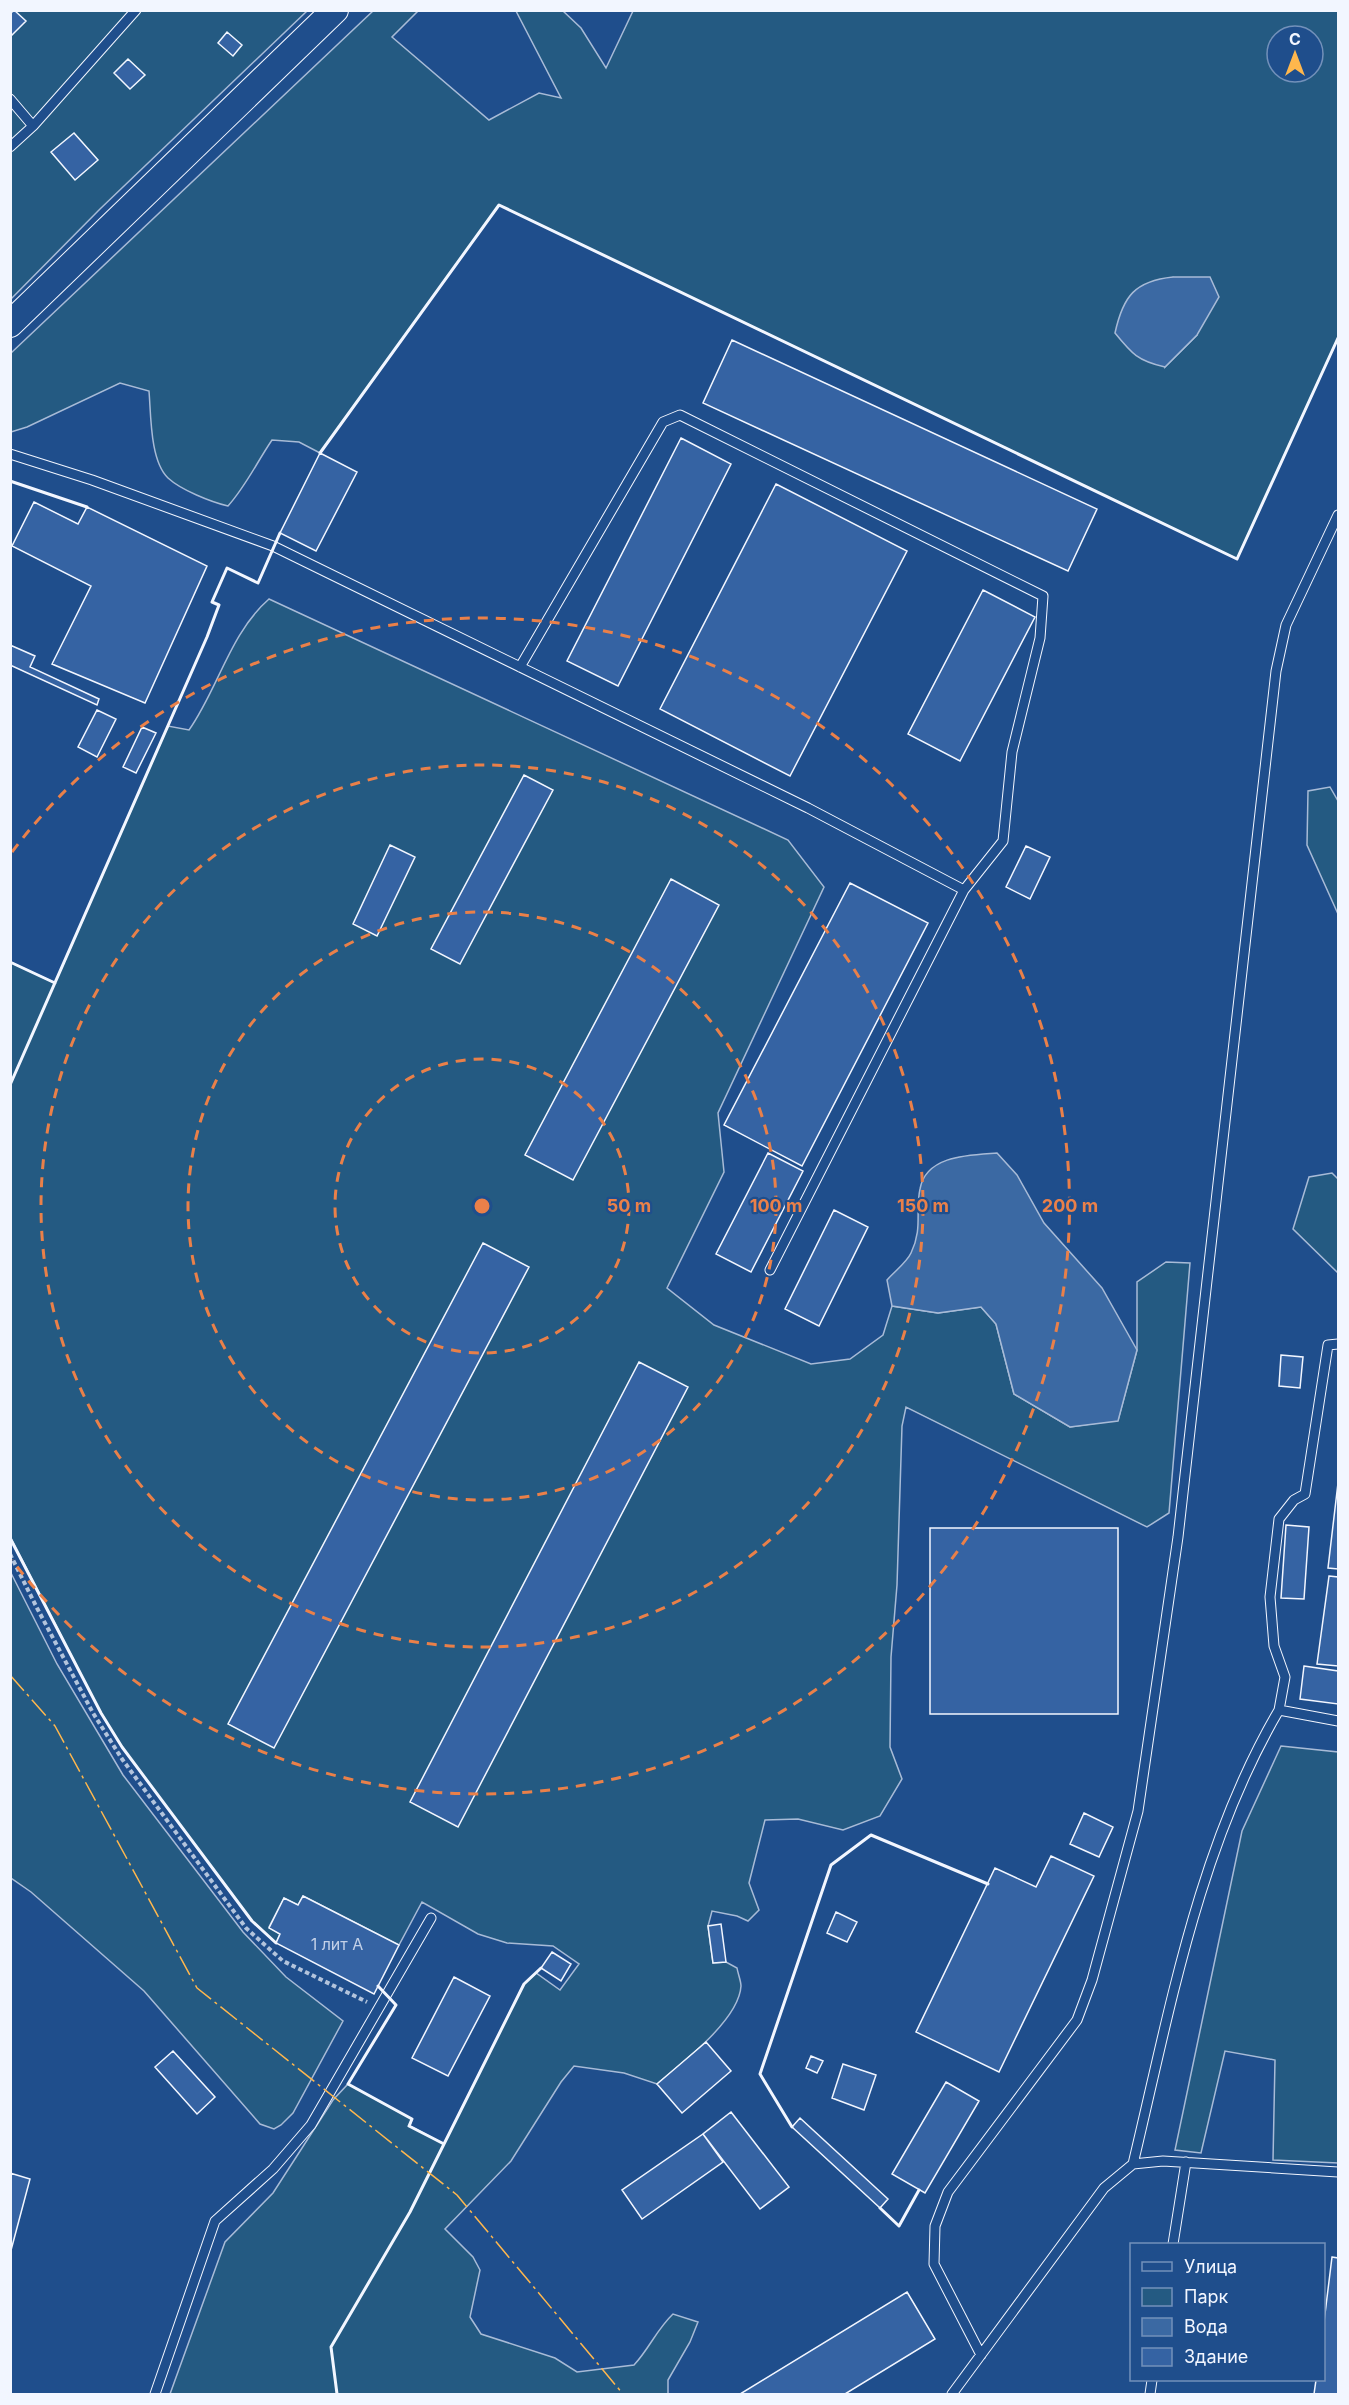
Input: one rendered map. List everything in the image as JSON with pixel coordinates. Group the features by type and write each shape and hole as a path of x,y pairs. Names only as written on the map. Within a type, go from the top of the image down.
{"street":[{"path":"10,324 335,10"}],"lane":[{"path":"10,147 33,126 136,10"},
{"path":"10,99 33,126"},
{"path":"519,667 663,422 680,415 1043,596 1040,638 1012,753 1003,841 964,890 770,1270"},
{"path":"10,454 92,480 273,546 808,807 964,890"},
{"path":"981,2355 934,2264 934,2226 948,2192 1077,2020 1092,1980 1138,1811 1178,1537 1276,670 1286,625 1338,515"},
{"path":"1133,2164 1179,1970 1226,1816 1279,1710 1285,1677 1274,1646 1270,1597 1279,1519 1294,1500 1305,1494 1328,1345 1338,1344"},
{"path":"1279,1710 1338,1721"},
{"path":"155,2394 215,2221 273,2169 311,2125 431,1918"},
{"path":"952,2394 1104,2188 1133,2164 1162,2161 1338,2172"},
{"path":"1173,2243 1186,2162"}],"path":[{"path":"10,1554 93,1713 122,1759 246,1928 283,1960 356,1995 378,2009"}],"green space":[{"path":"11,11 307,11 100,209 11,299"},
{"path":"373,11 418,11 392,37 489,120 539,93 561,98 516,11 563,11 581,28 606,68 633,11 1338,11 1338,338 1237,559 499,205 320,453 299,442 272,440 228,506 188,491 168,478 162,470 152,437 149,391 120,383 27,427 11,432 11,353","holes":["1173,277 1197,335 1165,367"]},
{"path":"269,599 788,840 824,887 718,1113 724,1172 667,1288 714,1325 811,1364 850,1359 883,1335 892,1306 938,1313 981,1307 996,1324 1014,1394 1070,1427 1118,1420 1137,1350 1137,1282 1166,1262 1190,1263 1169,1513 1147,1527 906,1407 902,1426 897,1585 891,1657 890,1747 902,1779 880,1816 843,1830 798,1819 765,1820 749,1883 759,1910 748,1921 737,1916 712,1911 708,1926 713,1963 726,1962 737,1968 741,1986 731,2013 708,2040 657,2084 624,2073 574,2066 561,2082 511,2161 445,2229 473,2257 480,2270 470,2317 481,2334 555,2358 577,2372 634,2365 673,2314 698,2322 690,2342 668,2380 668,2394 170,2394 225,2242 273,2193 333,2100 348,2084 412,2119 410,2126 444,2144 524,1984 536,1973 560,1990 579,1964 553,1946 507,1943 478,1934 422,1902 399,1945 303,1896 298,1905 284,1898 269,1927 280,1934 276,1943 252,1921 122,1747 101,1713 11,1538 10,962 55,983 168,726 189,730 244,628"},
{"path":"1330,787 1338,801 1338,914 1307,845 1308,791"},
{"path":"1332,1173 1338,1179 1338,1273 1293,1229 1309,1177"},
{"path":"11,1573 57,1664 123,1775 243,1932 286,1977 343,2021 293,2113 274,2129 260,2124 144,1991 31,1892 11,1878"},
{"path":"1281,1746 1338,1752 1338,2163 1273,2160 1275,2060 1225,2051 1201,2153 1175,2150 1242,1831"}],"water":[{"path":"1173,277 1210,277 1219,297 1197,335 1165,367 1136,356 1115,333 1122,309 1133,293 1149,282"},
{"path":"997,1153 1017,1175 1044,1223 1102,1288 1137,1350 1118,1421 1070,1427 1014,1394 996,1324 981,1307 938,1313 892,1306 887,1280 907,1260 915,1244 920,1189 924,1178 931,1169 951,1159"}],"building":[{"path":"14,10 26,21 10,37 10,14"},
{"path":"227,32 242,45 233,56 218,43"},
{"path":"128,59 145,75 130,89 114,73"},
{"path":"74,133 98,160 75,180 51,152"},
{"path":"732,340 1097,509 1068,571 703,403"},
{"path":"681,438 731,464 618,686 567,661"},
{"path":"320,453 357,472 316,551 280,533"},
{"path":"776,484 907,551 790,776 660,709"},
{"path":"34,502 78,524 87,507 207,566 145,703 52,664 91,586 12,546"},
{"path":"983,590 1035,617 960,761 908,734"},
{"path":"10,645 35,656 30,667 99,699 97,705 10,665"},
{"path":"97,710 116,719 97,757 78,747"},
{"path":"142,727 156,733 136,773 123,767"},
{"path":"524,775 553,790 460,964 431,949"},
{"path":"390,845 415,857 377,936 353,924"},
{"path":"1026,846 1050,857 1030,899 1006,887"},
{"path":"671,879 719,905 573,1180 525,1155"},
{"path":"850,883 928,923 802,1166 724,1125"},
{"path":"768,1153 803,1171 751,1272 716,1254"},
{"path":"834,1210 868,1227 819,1326 785,1309"},
{"path":"483,1243 529,1267 274,1748 228,1724"},
{"path":"1281,1355 1303,1357 1300,1388 1279,1386"},
{"path":"639,1362 688,1387 458,1827 410,1802"},
{"path":"1338,1483 1338,1569 1328,1568"},
{"path":"1286,1525 1309,1527 1304,1599 1281,1598"},
{"path":"930,1528 1118,1528 1118,1714 930,1714"},
{"path":"1329,1576 1338,1577 1338,1666 1317,1664"},
{"path":"1304,1666 1338,1671 1338,1704 1300,1699"},
{"path":"1084,1813 1113,1827 1099,1857 1070,1844"},
{"path":"1051,1856 1094,1876 999,2072 916,2032 995,1868 1036,1887"},
{"path":"303,1896 399,1945 374,1994 276,1943 280,1934 269,1928 284,1898 298,1905"},
{"path":"836,1912 857,1922 847,1942 827,1933"},
{"path":"721,1924 726,1962 713,1963 708,1926"},
{"path":"552,1952 571,1964 561,1981 541,1968"},
{"path":"454,1977 490,1996 448,2076 412,2058"},
{"path":"706,2042 731,2071 682,2113 657,2084"},
{"path":"173,2051 215,2097 197,2114 155,2067"},
{"path":"811,2056 823,2061 817,2073 806,2068"},
{"path":"843,2064 876,2075 864,2110 832,2098"},
{"path":"946,2082 979,2101 925,2193 892,2174"},
{"path":"731,2112 789,2187 760,2209 703,2134"},
{"path":"800,2118 888,2199 880,2208 792,2127"},
{"path":"703,2134 723,2162 642,2219 622,2190"},
{"path":"10,2173 30,2179 10,2254"},
{"path":"1332,2257 1338,2258 1338,2394 1314,2394 1316,2381 1325,2381 1325,2314"},
{"path":"907,2292 935,2339 845,2394 740,2394"}],"wall":[{"path":"320,453 499,205 1237,559 1338,338"},
{"path":"10,481 87,507"},
{"path":"10,1085 207,637 219,605 212,602 227,568 258,583 280,533"},
{"path":"10,962 55,983"},
{"path":"10,1538 101,1713 122,1747 252,1921 276,1943"},
{"path":"792,2127 760,2074 831,1865 871,1835 988,1884"},
{"path":"337,2394 331,2347 410,2212 524,1984 541,1968"},
{"path":"378,1986 396,2005 348,2084 412,2119 409,2126 444,2144"},
{"path":"880,2208 899,2226 919,2190"}],"power":[{"path":"10,1675 55,1726 197,1988 457,2195 623,2394"}]}
